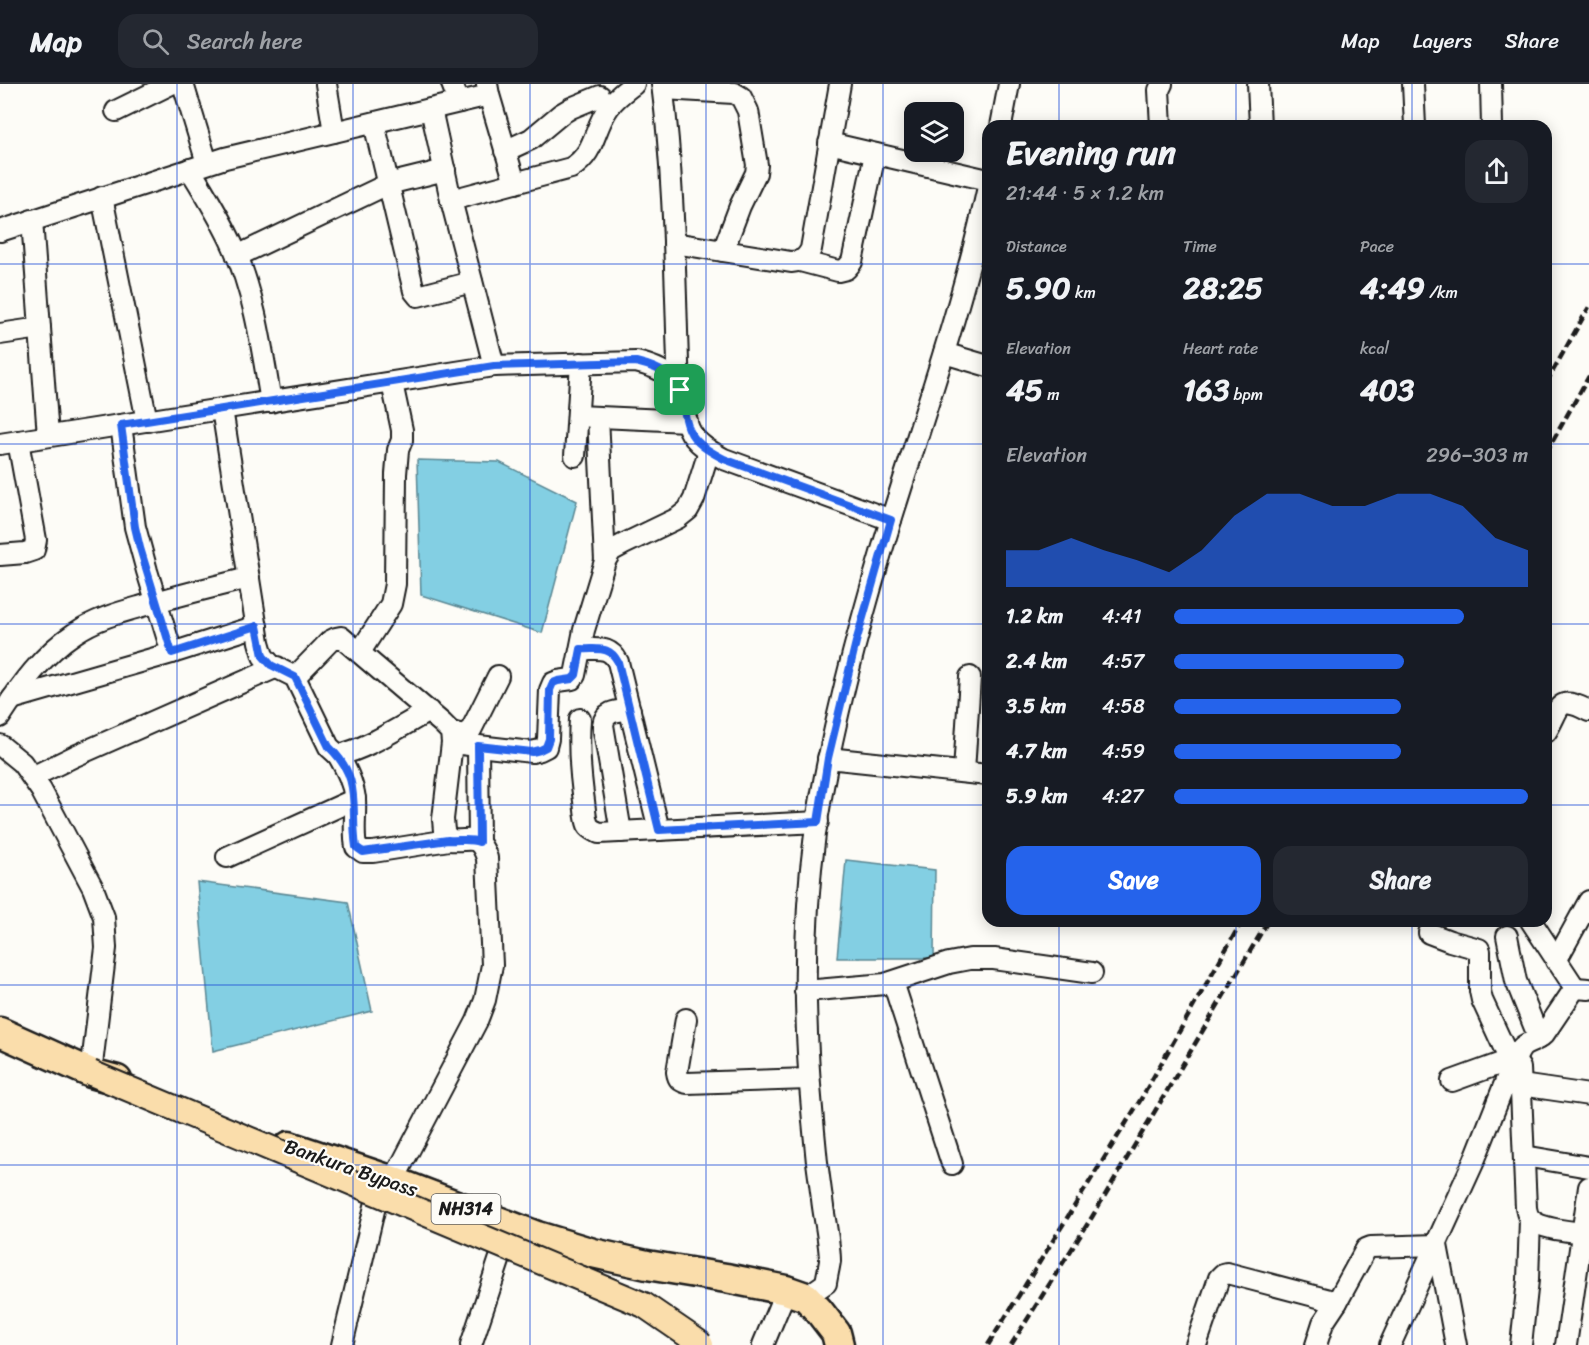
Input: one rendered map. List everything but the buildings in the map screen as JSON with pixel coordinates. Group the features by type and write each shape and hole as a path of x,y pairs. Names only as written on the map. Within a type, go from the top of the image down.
{"highway":[{"name":"Bankura Bypass","path":"0,1032 92,1073 160,1093 267,1139 387,1179 537,1236 593,1253 647,1265 726,1278 796,1294"},
{"path":"796,1294 819,1311 838,1339"}],"main road":[{"path":"92,1073 644,1305 700,1345"}],"street":[{"path":"116,111 171,84"},
{"path":"183,84 198,166 219,219 237,256 249,293 272,402"},
{"path":"326,84 334,132"},
{"path":"505,151 531,139 571,108 601,97 621,93 634,84"},
{"path":"800,261 807,257 811,249 840,84"},
{"path":"1002,120 1009,84"},
{"path":"1161,120 1159,90 1162,84"},
{"path":"1258,84 1260,120"},
{"path":"1413,84 1415,120"},
{"path":"1491,84 1492,120"},
{"path":"723,251 740,206 756,173 748,111 741,97 734,93 663,87 674,243 680,390 689,430 698,442 724,459 891,520"},
{"path":"0,231 198,166 431,109 456,93 488,89 515,183"},
{"path":"451,200 571,168 582,162 589,152 601,97"},
{"path":"431,109 451,200 494,366"},
{"path":"374,123 414,291 418,296 472,282"},
{"path":"829,143 982,179"},
{"path":"674,243 792,262 800,261 838,271 846,269 852,262 875,154"},
{"path":"237,256 388,184 445,170"},
{"path":"102,197 147,421"},
{"path":"763,1345 796,1294 826,1283 830,1259 816,1158 805,991 807,906 818,822 828,758 856,642 891,520 944,353 982,218"},
{"path":"32,220 48,436"},
{"path":"0,334 40,328"},
{"path":"944,353 982,364"},
{"path":"0,555 25,554 34,550 36,540 9,442 494,366 636,362 663,371 680,390"},
{"path":"575,456 581,363"},
{"path":"360,652 391,604 395,584 396,474 402,430 392,382"},
{"path":"222,410 263,656 271,665 295,677 329,747 338,755 348,772 355,799 356,847 363,852 471,839 479,842 487,858 492,965 485,1000 477,1021 387,1179 342,1345"},
{"path":"578,416 687,421"},
{"path":"598,417 605,561"},
{"path":"121,425 135,527 172,653"},
{"path":"295,677 330,641 341,637 429,711 452,738 478,746 532,752 546,747 549,739 550,690 553,683 572,679 576,675 584,630 605,561 611,551 678,518 688,510 694,499 709,451"},
{"path":"0,717 30,673 76,632 111,616 157,601 249,578"},
{"path":"12,699 257,626"},
{"path":"581,649 608,650 618,662 659,830"},
{"path":"33,777 75,756 277,668"},
{"path":"452,738 471,730 498,676"},
{"path":"964,772 970,677"},
{"path":"1552,722 1561,706 1567,702 1589,711"},
{"path":"621,832 603,725 604,718 609,713 630,710"},
{"path":"338,755 359,748 429,711"},
{"path":"580,719 579,770 588,825 593,831 599,833 818,822"},
{"path":"448,840 444,831 443,819 452,738"},
{"path":"0,745 22,762 33,777 93,888 104,917 106,948 92,1073"},
{"path":"478,746 479,842"},
{"path":"828,758 982,774"},
{"path":"227,857 355,799"},
{"path":"1556,962 1589,901"},
{"path":"1390,1345 1474,1161 1520,1048 1539,1038 1582,988 1556,962 1535,927"},
{"path":"1429,933 1479,949 1482,1000 1512,1063"},
{"path":"1507,936 1516,981 1539,1038"},
{"path":"805,991 868,986 970,959 994,959 1092,973"},
{"path":"893,981 952,1164"},
{"path":"686,1019 677,1072 681,1082 809,1079"},
{"path":"1452,1081 1512,1063 1520,1068 1526,1208 1530,1219 1528,1280 1521,1345"},
{"path":"1521,1085 1589,1095"},
{"path":"1524,1156 1589,1167"},
{"path":"1566,1345 1582,1275 1582,1233 1589,1187"},
{"path":"1530,1219 1539,1224 1582,1233"},
{"path":"471,1345 511,1226"},
{"path":"1316,1345 1323,1323 1366,1249 1437,1245"},
{"path":"1437,1245 1456,1345"},
{"path":"1196,1345 1222,1274 1227,1273 1337,1302"}],"water":[{"path":"417,460 499,462 577,501 542,633 421,595"},
{"path":"846,860 935,870 934,958 837,958"},
{"path":"197,882 348,902 372,1011 213,1051"}],"railway":[{"path":"1552,372 1589,307"},
{"path":"1552,442 1589,376"},
{"path":"988,1345 1141,1099 1239,927"},
{"path":"1011,1345 1092,1217 1264,927"}],"route":[{"path":"636,362 654,366 663,371 680,390 689,430 709,451 724,459 891,520 856,642 828,758 818,822 659,830 618,662 608,650 581,649 576,675 572,679 553,683 550,690 549,739 546,747 532,752 478,746 479,842 471,839 448,840 363,852 356,847 355,799 348,772 338,755 329,747 295,677 271,665 263,656 257,626 172,653 135,527 121,425 494,366 636,362"}]}
